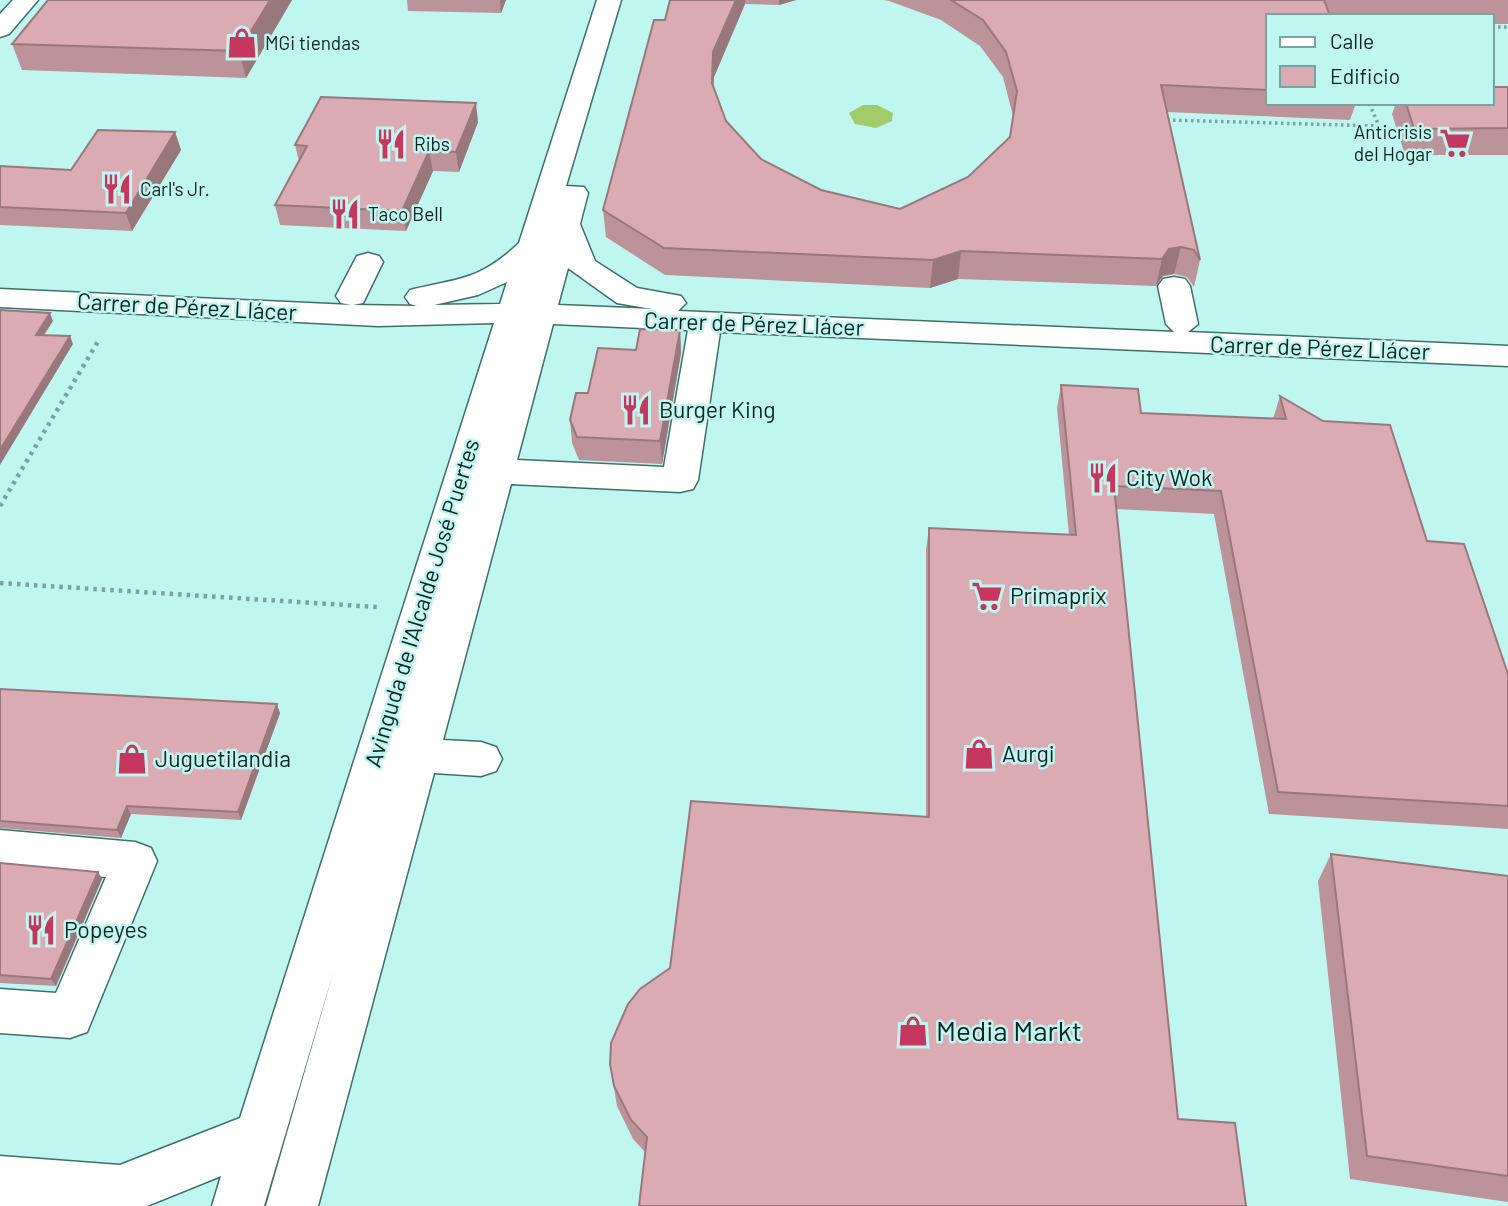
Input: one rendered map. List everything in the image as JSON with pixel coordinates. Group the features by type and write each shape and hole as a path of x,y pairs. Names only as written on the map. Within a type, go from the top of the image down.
{"street":[{"path":"0,29 26,0"},
{"name":"Avinguda de l'Alcalde José Puertes","path":"292,1206 498,471 526,314 531,248 609,0"},
{"name":"Avinguda de l'Alcalde José Puertes","path":"238,1206 526,314 566,225 632,0"},
{"name":"Carrer de Pérez Llácer","path":"566,225 583,267 628,296 705,309 999,321 1081,320 1508,339"},
{"name":"Carrer de Pérez Llácer","path":"0,279 425,298 450,293 493,278 509,269 531,248"},
{"path":"352,296 368,262"},
{"path":"1174,286 1182,324"},
{"name":"Carrer de Pérez Llácer","path":"0,298 378,316 526,314 1508,356"},
{"path":"498,471 681,480 705,323"},
{"path":"419,755 481,759"},
{"path":"0,849 135,861 70,1016 0,1011"},
{"path":"0,1182 128,1199 260,1135"}],"path":[{"path":"1170,131 1167,118 1379,126 1370,105"},
{"path":"0,506 104,332"},
{"path":"0,583 389,608"}],"shaded area":[{"path":"863,105 877,105 893,113 892,121 876,128 855,124 849,113"}],"building":[{"path":"48,0 270,0 239,51 12,44"},
{"path":"670,0 736,0 713,52 712,83 726,121 761,159 821,190 900,209 968,177 1010,137 1017,91 1006,52 983,20 951,0 1324,0 1329,14 1266,14 1266,90 1161,85 1200,260 1194,250 1181,247 1169,249 1162,259 961,251 933,260 664,248 603,210 654,20 665,20"},
{"path":"1494,87 1508,87 1508,128 1414,129 1407,105 1494,105"},
{"path":"321,97 476,103 456,152 429,151 402,211 275,205 307,146 295,145"},
{"path":"98,130 175,132 126,213 0,207 0,166 71,170"},
{"path":"0,310 50,313 36,335 70,336 0,450"},
{"name":"Burger King","path":"640,329 680,330 660,441 577,437 570,420 576,393 588,393 598,348 636,350"},
{"path":"1061,385 1138,389 1141,413 1286,419 1280,396 1323,421 1390,425 1427,541 1464,544 1508,674 1508,806 1278,792 1221,491 1114,486 1178,1119 1235,1123 1246,1206 639,1206 647,1137 631,1120 614,1086 610,1064 611,1043 628,1004 640,989 670,968 691,801 929,817 929,528 1076,535"},
{"name":"Juguetilandia","path":"0,689 277,704 238,812 127,806 117,830 0,821"},
{"path":"1331,854 1508,876 1508,1176 1367,1156"},
{"name":"Popeyes","path":"0,863 98,872 51,979 0,975"}],"place":[{"name":"MGi tiendas","path":"242,43"},
{"name":"Anticrisis del Hogar","path":"1455,143"},
{"name":"Ribs","path":"391,144"},
{"name":"Carl's Jr.","path":"117,189"},
{"name":"Taco Bell","path":"345,214"},
{"name":"Burger King","path":"636,410"},
{"name":"City Wok","path":"1103,478"},
{"name":"Primaprix","path":"987,596"},
{"name":"Aurgi","path":"979,754"},
{"name":"Juguetilandia","path":"132,759"},
{"name":"Popeyes","path":"41,930"},
{"name":"Media Markt","path":"913,1031"}]}
